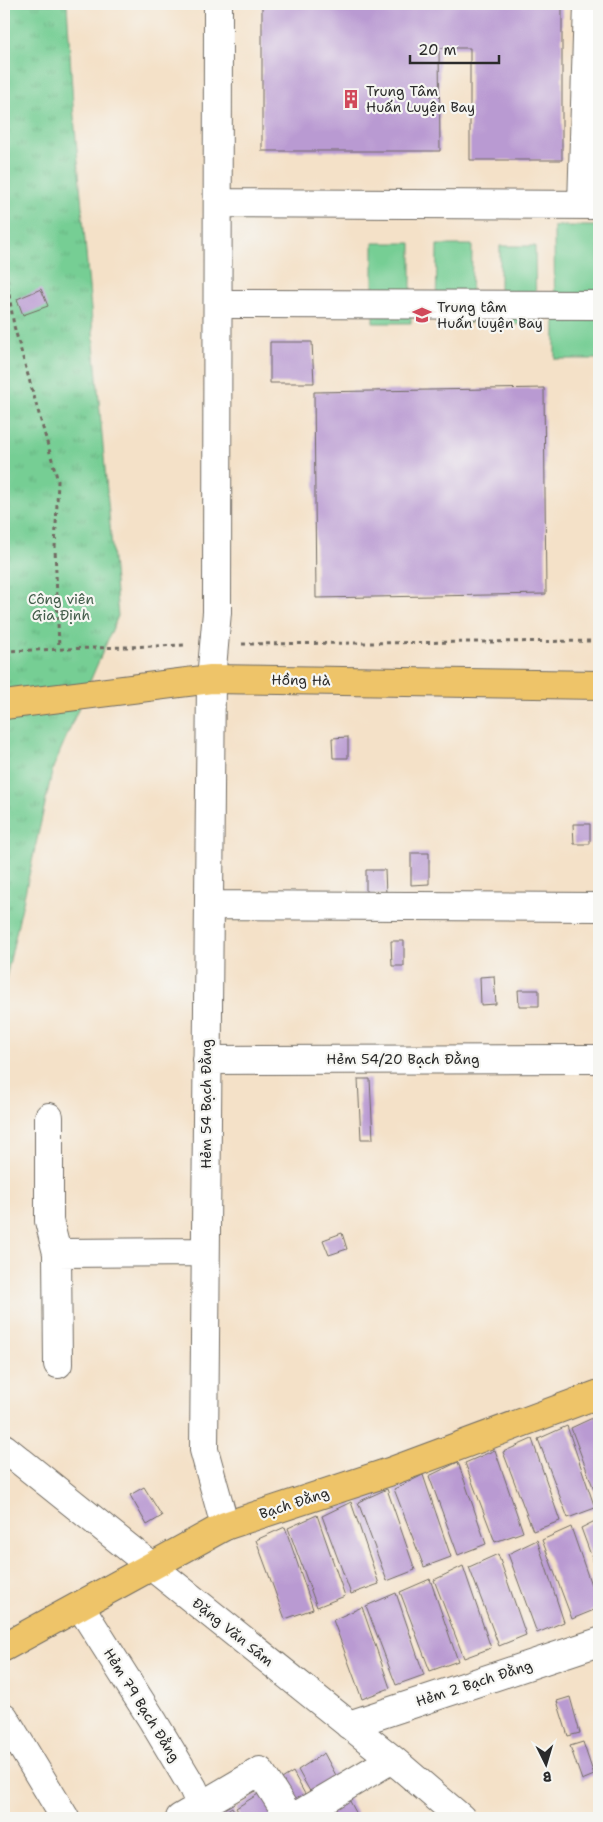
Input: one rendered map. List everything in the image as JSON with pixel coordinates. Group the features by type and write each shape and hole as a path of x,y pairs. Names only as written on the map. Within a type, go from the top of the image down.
{"main road":[{"name":"Hồng Hà","path":"4,705 211,679 599,684"},
{"name":"Bạch Đằng","path":"4,1647 225,1526 389,1472 599,1394"}],"street":[{"name":"Hẻm 54 Bạch Đằng","path":"218,4 216,644 211,679 206,1060 204,1450 225,1526"},
{"path":"218,203 591,205 588,4"},
{"path":"218,304 599,305"},
{"path":"209,905 599,907"},
{"name":"Hẻm 54/20 Bạch Đằng","path":"206,1060 599,1059"},
{"path":"49,1117 49,1221 56,1253 58,1364"},
{"path":"56,1253 205,1252"},
{"name":"Đặng Văn Sâm","path":"4,1448 392,1759 461,1818"},
{"name":"Hẻm 79 Bạch Đằng","path":"80,1606 193,1788 191,1812"},
{"name":"Hẻm 2 Bạch Đằng","path":"349,1725 599,1642"},
{"path":"4,1718 64,1818"},
{"name":"Hẻm 79 Bạch Đằng","path":"191,1812 260,1771 292,1818 392,1759"}],"path":[{"path":"4,262 14,326 58,481 54,548 59,648"},
{"path":"4,651 216,644 599,641"}],"green space":[{"name":"Công viên Gia Định","path":"4,4 67,4 73,105 118,616 53,768 4,987"},
{"path":"554,226 599,226 599,359 555,359"},
{"path":"373,243 411,243 411,323 373,323"},
{"path":"437,245 472,245 471,323 436,323"},
{"path":"500,246 535,246 536,324 500,325"}],"building":[{"name":"Trung Tâm Huấn Luyện Bay","path":"262,4 562,4 562,160 470,160 470,48 439,48 440,151 262,151"},
{"path":"41,289 48,306 23,315 17,299"},
{"path":"270,342 312,342 314,383 270,383"},
{"path":"544,388 546,594 316,598 314,392"},
{"path":"348,737 348,758 333,758 332,738"},
{"path":"573,824 590,824 590,844 574,844"},
{"path":"411,853 429,853 429,884 411,885"},
{"path":"366,870 385,870 386,894 366,895"},
{"path":"391,941 404,941 404,966 392,966"},
{"path":"494,976 496,1004 481,1005 480,977"},
{"path":"518,990 539,990 539,1006 519,1006"},
{"path":"358,1079 370,1079 373,1139 361,1139"},
{"path":"342,1233 347,1249 329,1255 323,1240"},
{"path":"599,1415 599,1503 571,1428"},
{"path":"567,1426 595,1508 568,1518 538,1439"},
{"path":"532,1439 560,1521 533,1531 503,1452"},
{"path":"495,1450 523,1532 495,1542 465,1463"},
{"path":"458,1462 486,1544 458,1555 429,1476"},
{"path":"423,1475 451,1557 424,1567 394,1489"},
{"path":"144,1487 162,1516 147,1525 130,1495"},
{"path":"387,1489 415,1570 387,1581 358,1502"},
{"path":"351,1502 379,1584 351,1594 322,1516"},
{"path":"317,1515 345,1596 317,1607 288,1528"},
{"path":"599,1519 599,1577 581,1528"},
{"path":"285,1527 313,1609 285,1619 256,1540"},
{"path":"571,1527 599,1608 572,1619 542,1540"},
{"path":"537,1540 564,1622 537,1633 508,1554"},
{"path":"498,1554 526,1635 499,1646 469,1567"},
{"path":"463,1566 491,1648 464,1658 434,1580"},
{"path":"430,1579 458,1661 430,1671 400,1592"},
{"path":"396,1593 424,1675 396,1685 366,1606"},
{"path":"362,1607 390,1688 362,1699 333,1620"},
{"path":"570,1697 580,1733 568,1736 557,1701"},
{"path":"583,1742 594,1775 582,1780 570,1746"},
{"path":"324,1753 359,1818 325,1818 298,1770"},
{"path":"293,1772 318,1818 266,1789"},
{"path":"263,1791 278,1818 242,1818 236,1808"},
{"path":"232,1807 238,1818 215,1818"}],"place":[{"name":"Trung Tâm Huấn Luyện Bay","path":"351,99"},
{"name":"Trung tâm Huấn luyện Bay","path":"422,315"}]}
